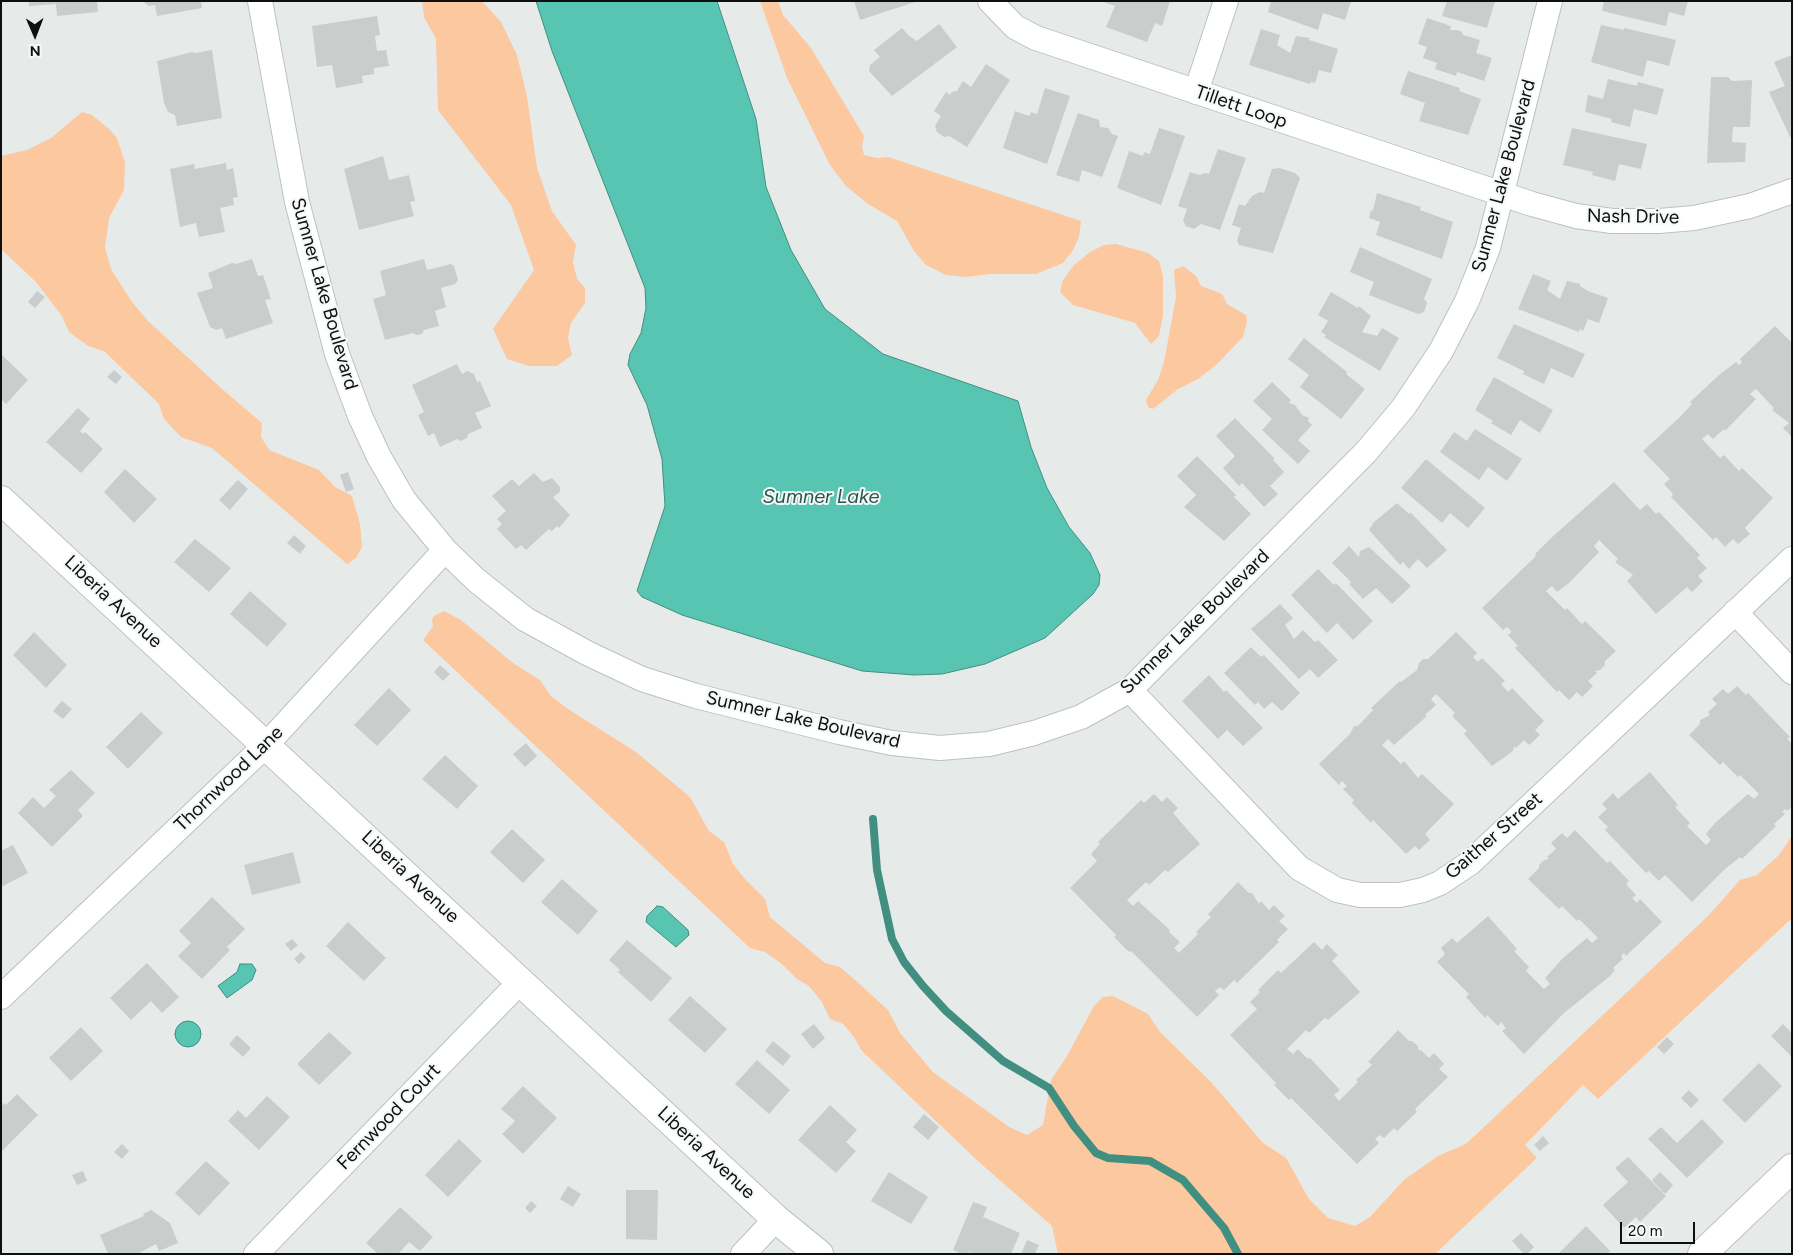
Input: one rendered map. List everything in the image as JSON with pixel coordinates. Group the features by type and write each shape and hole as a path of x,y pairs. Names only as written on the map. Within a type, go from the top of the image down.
{"main road":[{"name":"Liberia Avenue","path":"1,500 267,744 776,1219 819,1254"},
{"path":"1702,1254 1792,1168"}],"street":[{"name":"Sumner Lake Boulevard","path":"260,1 298,202 337,354 360,416 379,457 404,500 445,550 476,580 525,619 587,653 642,679 696,696 883,742 940,748 989,744 1034,734 1081,717 1130,690 1366,452 1403,408 1441,351 1467,301 1488,248 1550,1"},
{"name":"Tillett Loop","path":"990,1 1015,26 1036,38 1503,194"},
{"path":"1196,92 1226,1"},
{"name":"Nash Drive","path":"1503,194 1576,216 1612,221 1659,221 1694,218 1750,206 1792,191"},
{"name":"Thornwood Lane","path":"1,998 267,744 445,550"},
{"name":"Gaither Street","path":"1130,690 1299,868 1337,890 1360,895 1400,895 1423,890 1440,883 1470,863 1792,559"},
{"path":"1735,612 1792,672"},
{"name":"Fernwood Court","path":"256,1254 521,981"},
{"path":"743,1254 776,1219"}],"shaded area":[{"path":"422,1 482,1 501,22 517,55 527,96 537,168 552,211 576,245 573,262 577,279 585,288 585,303 571,323 568,338 572,355 557,366 529,366 507,359 493,329 534,270 511,205 438,110 436,39 424,17"},
{"path":"760,1 778,1 783,15 811,48 864,136 862,147 864,155 877,158 888,157 1081,221 1079,237 1073,250 1063,263 1036,274 990,274 966,277 946,275 926,265 914,251 897,221 868,204 846,186 830,165 787,78"},
{"path":"82,112 92,115 117,138 125,163 124,190 109,218 105,247 111,269 132,302 148,321 262,423 261,437 269,450 319,470 335,487 352,496 360,524 362,547 356,558 347,564 212,448 181,437 164,419 159,404 104,351 88,346 69,332 62,316 36,282 1,249 1,156 27,150 51,138"},
{"path":"1116,244 1148,253 1159,261 1163,276 1163,316 1159,336 1151,344 1135,323 1073,305 1060,292 1063,280 1074,265 1090,252 1104,245"},
{"path":"1183,266 1196,276 1201,286 1222,294 1227,304 1246,315 1247,322 1243,337 1216,365 1198,379 1178,389 1153,409 1148,407 1146,400 1158,380 1164,362 1176,297 1174,270"},
{"path":"444,611 461,620 513,663 540,680 551,696 568,709 636,752 690,797 709,831 724,842 733,864 765,899 770,917 825,963 840,967 854,979 888,1010 900,1033 933,1072 1009,1127 1027,1135 1043,1125 1051,1080 1067,1056 1094,1006 1103,997 1113,996 1148,1014 1160,1032 1211,1082 1263,1143 1286,1158 1309,1199 1328,1218 1355,1226 1370,1217 1404,1180 1438,1156 1466,1144 1708,916 1740,880 1757,875 1779,855 1792,836 1792,918 1598,1099 1583,1085 1525,1145 1537,1158 1435,1254 1058,1254 1052,1226 979,1162 861,1050 854,1037 843,1024 830,1019 822,1002 809,986 797,979 782,964 765,952 750,948 423,640 433,626 432,620 434,616"}],"water":[{"name":"Sumner Lake","path":"536,1 717,1 756,119 766,187 791,250 825,309 883,354 1018,401 1031,447 1047,488 1069,527 1090,553 1100,575 1099,585 1093,594 1045,638 985,664 942,674 914,675 862,671 682,615 642,597 637,591 665,506 662,459 647,405 628,365 630,354 641,333 646,308 645,288 552,51"},
{"path":"657,906 663,907 688,930 689,935 676,947 646,922 647,916"},
{"path":"240,964 252,964 256,970 252,980 227,998 218,986 237,972"},
{"path":"188,1021 197,1025 201,1034 197,1043 188,1047 179,1043 175,1034 179,1025"}],"building":[{"path":"29,1 97,1 98,12 57,16 56,4 29,6"},
{"path":"142,1 201,1 202,8 157,16 155,5 149,6"},
{"path":"854,1 914,1 915,2 860,20"},
{"path":"1101,1 1170,1 1162,26 1155,23 1147,42 1106,27 1115,6"},
{"path":"1271,1 1351,1 1345,20 1323,13 1318,30 1268,12"},
{"path":"1447,1 1495,1 1487,28 1442,16"},
{"path":"1604,1 1688,1 1684,16 1669,12 1666,26 1602,11"},
{"path":"377,16 380,35 375,36 377,51 386,50 389,66 374,68 374,74 362,76 363,83 336,88 332,65 317,67 312,26"},
{"path":"1427,18 1451,26 1450,30 1458,30 1463,35 1480,40 1476,53 1492,58 1484,81 1457,72 1456,76 1435,69 1437,63 1423,58 1427,47 1418,44"},
{"path":"939,24 957,47 892,96 869,71 870,65 880,57 874,50 902,28 917,41"},
{"path":"1601,25 1624,30 1624,28 1676,40 1669,66 1647,60 1643,77 1591,62"},
{"path":"1261,29 1280,35 1277,45 1290,53 1296,36 1310,38 1309,40 1338,49 1331,73 1319,70 1315,83 1311,82 1310,84 1249,65"},
{"path":"212,50 222,118 177,126 175,115 168,112 164,103 157,61 192,52"},
{"path":"1792,55 1792,137 1790,137 1769,92 1785,86 1774,62"},
{"path":"986,64 1010,80 967,147 949,136 944,137 937,132 935,126 941,116 934,111 946,92 950,95 952,92 957,91 963,81 971,87"},
{"path":"1408,71 1460,88 1459,91 1481,99 1468,135 1419,121 1425,103 1400,94"},
{"path":"1711,77 1728,77 1732,81 1752,80 1750,127 1733,127 1732,142 1746,143 1745,162 1707,163"},
{"path":"1608,79 1637,86 1638,82 1664,89 1657,115 1634,109 1630,127 1611,122 1612,119 1585,112 1588,95 1603,99"},
{"path":"1045,88 1070,96 1047,164 1003,148 1015,111 1029,116 1031,112 1037,114"},
{"path":"1078,113 1099,120 1100,127 1108,128 1112,134 1118,136 1102,177 1082,170 1079,182 1056,175"},
{"path":"1159,128 1185,136 1161,205 1117,188 1129,151 1143,156 1144,152 1150,154"},
{"path":"1572,128 1647,144 1641,169 1619,164 1615,181 1592,175 1593,172 1563,165"},
{"path":"1218,149 1246,158 1220,230 1201,224 1194,229 1186,226 1183,221 1187,209 1178,206 1190,172 1200,175 1209,174"},
{"path":"383,156 389,180 409,175 415,201 410,202 414,216 359,230 344,169"},
{"path":"226,163 227,170 233,168 238,197 233,198 234,205 220,208 225,232 199,237 196,223 180,227 170,169 194,164 195,169"},
{"path":"1279,168 1295,173 1300,178 1273,253 1239,245 1237,241 1241,228 1232,225 1239,204 1245,206 1252,196 1260,192 1264,193 1272,169"},
{"path":"1377,193 1421,207 1420,210 1453,222 1442,259 1376,235 1380,222 1369,218 1371,210 1373,211"},
{"path":"1360,247 1432,279 1424,299 1427,303 1424,312 1418,314 1369,295 1374,282 1350,272"},
{"path":"252,259 258,276 263,275 271,299 265,300 273,323 226,339 222,328 216,330 210,327 197,293 213,288 208,273 232,263 236,264"},
{"path":"424,259 427,270 451,264 454,266 458,280 455,284 441,288 446,307 435,311 439,326 424,330 422,334 416,335 413,333 385,340 373,299 386,295 380,271"},
{"path":"1533,274 1551,281 1547,290 1560,299 1567,281 1580,284 1580,286 1588,291 1608,298 1599,323 1588,319 1583,331 1580,329 1579,332 1518,309"},
{"path":"37,291 45,297 35,308 28,302"},
{"path":"1331,292 1358,308 1359,306 1371,316 1362,332 1377,336 1382,328 1399,338 1380,371 1324,337 1326,335 1321,332 1328,321 1318,315"},
{"path":"1514,324 1585,354 1573,378 1551,368 1544,384 1523,374 1524,371 1497,358"},
{"path":"1775,326 1792,343 1792,437 1783,428 1789,423 1772,410 1774,408 1756,389 1750,394 1756,399 1725,431 1724,429 1713,439 1708,434 1702,439 1720,458 1724,455 1739,471 1742,468 1773,498 1745,528 1750,534 1738,544 1733,539 1725,547 1716,537 1713,540 1671,497 1673,494 1664,484 1670,479 1643,451 1679,418 1692,404 1690,402 1719,375 1736,362 1739,365 1742,362 1740,359"},
{"path":"1304,338 1365,389 1341,419 1300,387 1309,375 1288,359"},
{"path":"1,354 28,380 6,404 1,399"},
{"path":"457,364 462,374 467,371 474,374 477,382 480,381 491,406 475,413 482,428 468,434 467,438 461,441 457,439 440,447 434,433 428,436 418,415 424,412 412,385"},
{"path":"114,370 122,377 116,384 107,377"},
{"path":"1494,377 1553,410 1540,433 1520,420 1511,435 1491,423 1493,421 1475,410"},
{"path":"1272,382 1291,400 1289,403 1295,405 1302,415 1309,418 1308,421 1312,425 1298,440 1310,451 1298,464 1262,430 1272,419 1253,401"},
{"path":"78,408 90,419 80,431 83,434 85,432 103,449 81,473 46,442"},
{"path":"1235,418 1275,459 1273,460 1284,472 1270,486 1278,494 1264,507 1242,483 1239,486 1223,468 1235,456 1216,436"},
{"path":"1475,429 1522,459 1507,481 1488,467 1479,480 1440,452 1454,432 1467,441"},
{"path":"1197,456 1236,495 1234,497 1251,514 1224,541 1184,507 1196,495 1177,476"},
{"path":"1426,459 1485,508 1468,528 1450,513 1442,523 1401,488"},
{"path":"125,469 157,499 134,523 104,492"},
{"path":"348,472 354,489 346,492 340,475"},
{"path":"534,473 543,482 552,478 560,487 560,492 553,497 570,515 559,528 557,526 552,531 549,529 526,550 521,545 516,549 497,529 502,524 497,519 506,511 492,496 512,479 519,486"},
{"path":"238,480 248,489 230,510 219,500"},
{"path":"1614,482 1640,510 1647,504 1656,514 1659,512 1700,555 1697,558 1707,568 1698,576 1703,581 1692,592 1687,587 1656,614 1627,581 1633,575 1615,562 1618,559 1599,540 1594,546 1599,552 1569,583 1557,592 1552,586 1546,591 1565,610 1567,608 1582,624 1585,621 1616,651 1605,661 1605,665 1600,670 1595,671 1597,673 1588,681 1593,686 1582,697 1577,692 1569,700 1559,690 1557,692 1515,648 1518,646 1508,635 1512,632 1507,627 1503,630 1482,608 1536,556 1535,554 1550,539"},
{"path":"1397,503 1409,514 1410,512 1447,550 1427,568 1418,559 1409,569 1403,562 1400,565 1369,530 1374,522"},
{"path":"294,535 306,546 300,554 287,543"},
{"path":"195,539 231,568 209,592 174,562"},
{"path":"1349,546 1359,557 1360,551 1369,547 1411,586 1392,604 1376,588 1363,599 1349,584 1351,582 1332,563"},
{"path":"1318,569 1334,585 1336,583 1373,621 1353,640 1337,623 1327,633 1291,595"},
{"path":"250,591 287,624 267,647 230,614"},
{"path":"1280,604 1293,618 1285,625 1294,639 1303,630 1315,642 1318,640 1338,660 1318,678 1310,669 1299,679 1251,629"},
{"path":"34,632 67,665 46,688 13,655"},
{"path":"1456,632 1477,653 1473,657 1478,662 1482,658 1505,681 1501,684 1508,692 1512,688 1544,721 1535,730 1540,735 1529,745 1524,740 1516,748 1514,746 1513,751 1492,766 1464,734 1467,731 1452,716 1455,713 1436,694 1431,699 1436,705 1425,715 1427,716 1394,745 1388,739 1382,745 1401,764 1404,761 1418,778 1422,774 1454,804 1425,834 1430,840 1419,850 1415,846 1406,854 1373,820 1371,823 1352,803 1354,800 1343,789 1347,786 1342,781 1339,785 1319,764 1350,734 1354,726 1358,726 1373,710 1371,708 1400,681 1417,670 1419,663 1423,659 1428,659"},
{"path":"1251,647 1261,657 1264,655 1300,693 1282,711 1272,702 1264,709 1258,702 1255,705 1224,673"},
{"path":"440,665 450,674 443,681 434,672"},
{"path":"1209,675 1224,692 1226,690 1263,728 1243,746 1227,730 1218,739 1182,701"},
{"path":"1737,686 1746,695 1748,693 1790,737 1787,739 1792,744 1792,807 1787,811 1785,809 1782,812 1785,814 1774,824 1776,826 1771,831 1742,859 1740,857 1725,869 1692,902 1665,875 1659,881 1649,871 1646,873 1605,830 1608,827 1598,817 1607,809 1602,804 1613,793 1618,799 1650,772 1678,805 1675,807 1690,823 1687,826 1706,845 1711,840 1706,834 1715,823 1748,794 1754,799 1759,794 1740,775 1738,777 1723,762 1720,765 1689,735 1700,724 1700,720 1710,715 1708,712 1717,704 1712,699 1723,689 1728,694"},
{"path":"389,688 411,710 377,746 354,725"},
{"path":"62,701 72,709 63,719 53,711"},
{"path":"141,712 163,733 128,769 106,747"},
{"path":"526,743 537,756 525,767 513,754"},
{"path":"445,755 478,786 457,809 422,779"},
{"path":"71,770 95,793 78,810 83,816 52,847 18,813 33,797 44,808 56,796 49,790"},
{"path":"1154,794 1162,802 1167,797 1178,808 1173,813 1200,844 1168,872 1165,870 1149,885 1146,882 1127,900 1133,906 1138,901 1170,930 1169,932 1180,942 1174,948 1179,953 1198,934 1196,932 1211,917 1208,914 1238,882 1249,893 1252,893 1259,904 1261,901 1269,910 1274,905 1285,916 1279,921 1288,929 1277,940 1279,942 1237,983 1234,980 1224,990 1220,987 1215,991 1219,995 1197,1017 1131,951 1129,952 1114,937 1116,935 1070,888 1097,861 1091,854 1100,844 1098,842 1141,800 1144,803"},
{"path":"512,829 545,860 523,883 490,852"},
{"path":"1575,830 1607,863 1610,861 1629,881 1626,884 1636,895 1632,898 1637,903 1640,899 1662,922 1626,956 1624,953 1621,956 1623,959 1613,968 1615,970 1610,976 1564,1013 1524,1054 1502,1031 1506,1028 1501,1022 1498,1026 1487,1015 1485,1018 1466,997 1469,994 1437,962 1445,954 1441,948 1452,938 1457,943 1488,916 1517,949 1514,951 1529,967 1526,971 1544,989 1550,984 1545,978 1563,958 1587,938 1592,943 1598,938 1579,919 1577,921 1562,906 1559,909 1528,879 1544,860 1549,859 1547,857 1556,849 1551,843 1562,833 1567,838"},
{"path":"13,845 28,873 1,887 1,851"},
{"path":"293,852 301,883 252,895 244,865"},
{"path":"562,879 598,911 578,935 541,902"},
{"path":"212,897 245,929 227,947 230,950 202,979 178,956 191,943 179,931"},
{"path":"348,922 386,958 364,981 326,946"},
{"path":"292,939 298,945 291,951 285,944"},
{"path":"627,940 672,978 651,1002 618,972 620,970 609,960"},
{"path":"1314,942 1322,950 1327,944 1338,955 1332,961 1360,992 1328,1020 1325,1018 1309,1033 1306,1030 1287,1049 1293,1054 1298,1049 1308,1059 1310,1058 1340,1090 1334,1095 1339,1101 1358,1082 1356,1080 1372,1065 1368,1062 1398,1030 1409,1041 1418,1046 1419,1051 1421,1050 1429,1058 1434,1053 1444,1064 1439,1069 1448,1077 1415,1109 1417,1112 1397,1131 1394,1128 1384,1138 1380,1135 1375,1139 1379,1143 1357,1164 1291,1098 1289,1100 1274,1085 1276,1083 1230,1035 1257,1009 1250,1002 1260,992 1258,990 1278,970 1281,973"},
{"path":"301,952 306,957 299,964 294,959"},
{"path":"147,963 179,997 162,1013 151,1001 131,1020 110,998"},
{"path":"690,996 727,1029 705,1053 668,1020"},
{"path":"814,1024 825,1038 813,1049 801,1034"},
{"path":"1783,1024 1792,1033 1792,1057 1771,1036"},
{"path":"81,1027 103,1051 71,1081 49,1058"},
{"path":"329,1032 352,1053 319,1085 297,1064"},
{"path":"237,1035 251,1048 243,1057 229,1044"},
{"path":"1667,1037 1674,1044 1664,1054 1657,1047"},
{"path":"773,1041 791,1056 783,1066 765,1051"},
{"path":"757,1060 790,1090 769,1114 735,1084"},
{"path":"1759,1063 1782,1086 1745,1123 1722,1100"},
{"path":"523,1086 557,1118 523,1154 502,1134 515,1121 501,1109"},
{"path":"1689,1090 1699,1100 1691,1108 1681,1098"},
{"path":"17,1094 38,1115 1,1152 1,1106 4,1103 6,1105"},
{"path":"267,1096 290,1117 259,1150 228,1121 238,1110 246,1118"},
{"path":"830,1105 857,1130 846,1142 856,1151 836,1173 798,1140"},
{"path":"924,1114 939,1127 928,1140 913,1127"},
{"path":"1702,1119 1724,1142 1687,1178 1648,1139 1661,1127 1677,1143"},
{"path":"1543,1136 1549,1143 1540,1151 1534,1145"},
{"path":"459,1139 482,1161 448,1197 425,1175"},
{"path":"122,1144 129,1151 122,1159 114,1152"},
{"path":"1628,1157 1666,1196 1640,1222 1636,1217 1624,1228 1603,1205 1628,1182 1615,1168"},
{"path":"206,1161 230,1183 199,1216 175,1193"},
{"path":"83,1171 87,1181 77,1185 72,1175"},
{"path":"889,1172 928,1197 911,1224 871,1201"},
{"path":"1660,1172 1673,1185 1665,1194 1652,1180"},
{"path":"568,1186 581,1194 573,1207 560,1199"},
{"path":"626,1190 658,1190 657,1240 626,1239"},
{"path":"531,1201 537,1206 530,1213 525,1208"},
{"path":"973,1202 987,1207 983,1217 1020,1233 1011,1254 974,1254 969,1252 968,1254 961,1254 953,1250"},
{"path":"400,1207 433,1237 420,1251 409,1242 398,1254 378,1254 366,1243"},
{"path":"151,1210 170,1223 178,1243 159,1251 156,1244 137,1254 108,1254 100,1235 144,1216 143,1214"},
{"path":"1586,1226 1610,1251 1607,1254 1558,1254"},
{"path":"1521,1233 1534,1247 1527,1254 1524,1254 1512,1241"},
{"path":"1027,1240 1039,1245 1035,1254 1021,1254"}],"waterway":[{"path":"873,819 877,870 892,939 904,962 923,986 946,1011 1003,1061 1049,1088 1074,1126 1096,1153 1108,1158 1150,1161 1183,1180 1224,1228 1238,1254"}]}
